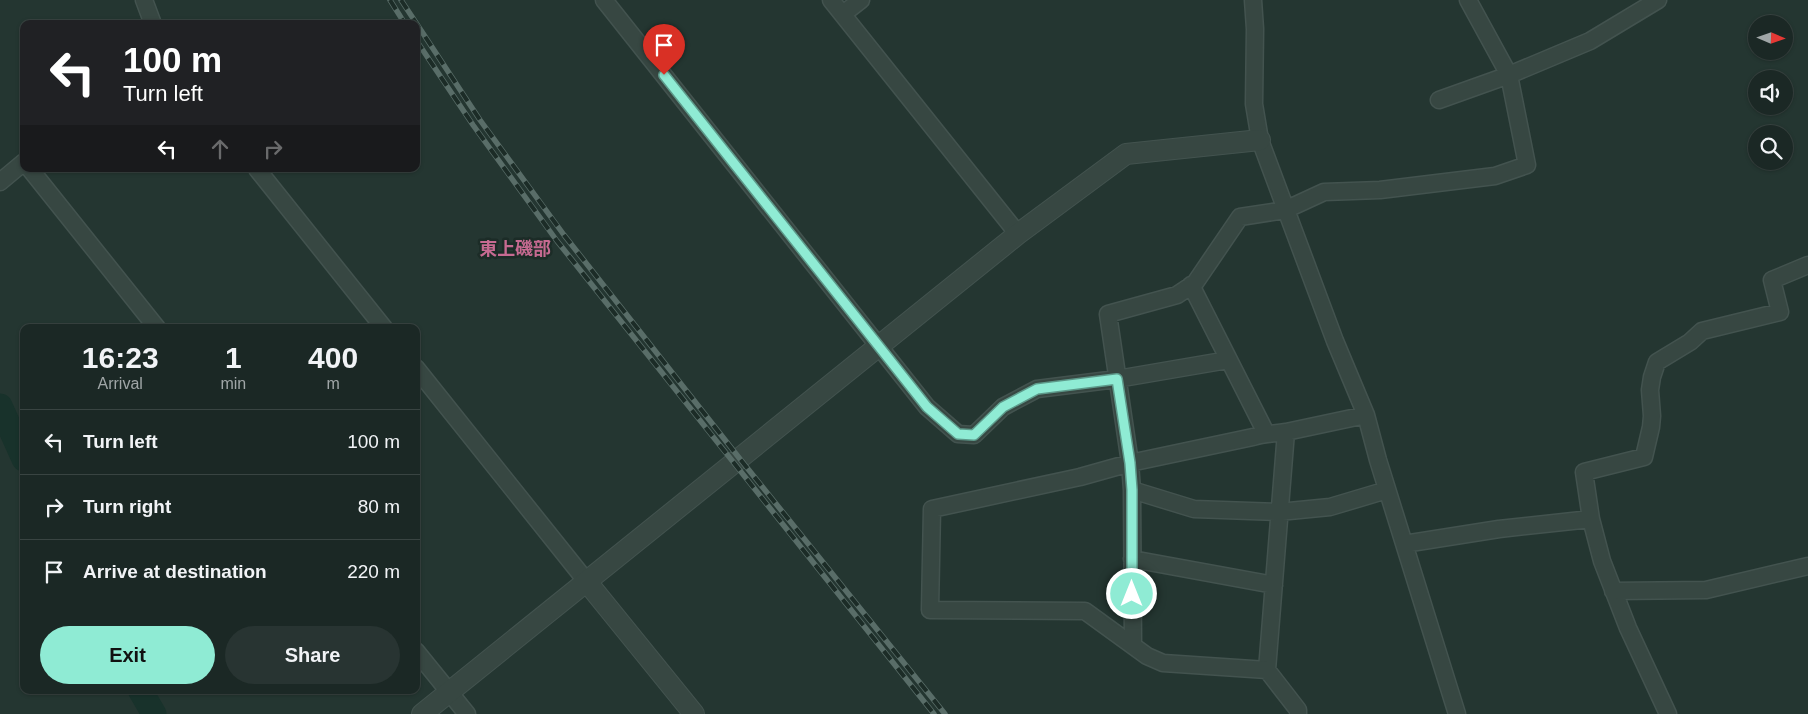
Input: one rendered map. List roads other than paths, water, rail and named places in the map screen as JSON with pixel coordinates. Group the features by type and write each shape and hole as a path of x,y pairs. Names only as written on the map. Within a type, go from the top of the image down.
{"street":[{"path":"144,0 152,20"},
{"path":"604,0 927,407 958,434 974,435 1003,407 1037,389 1117,379 1228,360"},
{"path":"831,0 1018,234"},
{"path":"843,14 861,0"},
{"path":"1253,0 1255,29 1254,104 1260,140 1335,342 1366,415 1387,490 1457,714"},
{"path":"1132,646 1132,490 1130,463 1108,314 1178,295 1195,283 1240,217 1285,210 1324,192 1380,190 1495,176 1527,165 1509,75 1468,0"},
{"path":"1439,100 1509,75 1590,41 1658,0"},
{"path":"422,714 1018,234 1126,154 1260,140"},
{"path":"0,182 20,165"},
{"path":"32,172 154,324"},
{"path":"259,172 381,324"},
{"path":"1668,714 1628,628 1602,561 1591,519 1584,472 1644,457 1652,416 1650,390 1657,362 1690,342 1702,331 1780,312 1772,280 1808,265"},
{"path":"1191,285 1266,433"},
{"path":"420,373 694,714"},
{"path":"1268,670 1163,663 1147,656 1132,646 1085,611 930,610 932,509 1080,477 1130,463 1253,438 1266,433 1286,432 1366,415"},
{"path":"1286,432 1268,670 1298,710 1298,714"},
{"path":"1132,490 1194,509 1279,512 1330,507 1387,490"},
{"path":"1404,544 1499,529 1591,519"},
{"path":"1132,559 1274,584"},
{"path":"1614,591 1706,590 1808,566"},
{"path":"420,655 467,714"}],"waterway":[{"path":"0,406 20,450"},
{"path":"142,694 154,714"}],"railway":[{"path":"390,0 402,20"},
{"path":"401,0 414,20"},
{"path":"420,29 480,120 564,235 740,459 945,714"},
{"path":"420,46 473,125 557,241 934,714"}],"district":[{"name":"東上磯部","path":"515,249"}]}
